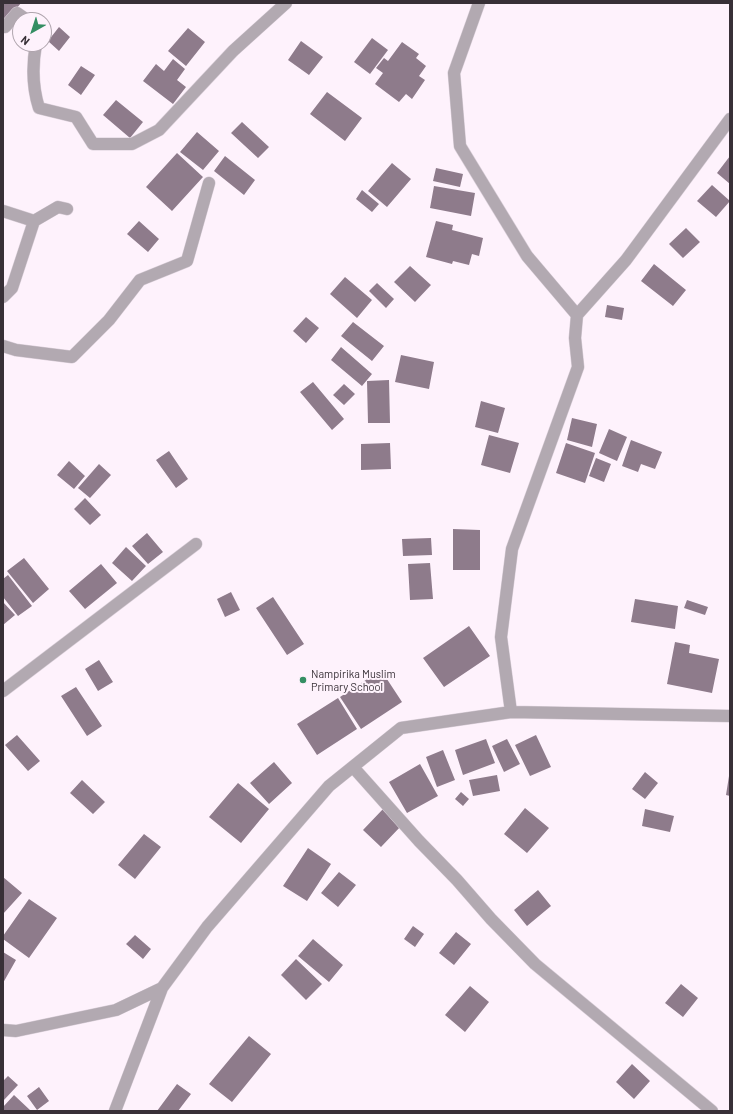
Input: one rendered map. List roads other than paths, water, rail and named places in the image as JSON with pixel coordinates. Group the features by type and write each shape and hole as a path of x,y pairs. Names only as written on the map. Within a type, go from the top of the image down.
{"street":[{"path":"34,52 32,62 34,92 39,108 76,117 93,144 132,144 160,130 233,51 286,3"},
{"path":"479,3 454,73 460,146 527,256 577,315"},
{"path":"3,27 5,27 12,19"},
{"path":"511,712 501,636 512,549 578,367 575,338 577,315 626,260 730,119"},
{"path":"3,346 16,350 72,357 109,320 140,280 187,261 209,184"},
{"path":"3,297 12,288 34,221 58,207 67,209"},
{"path":"3,211 34,221"},
{"path":"3,691 196,544"},
{"path":"115,1111 162,988 207,927 329,786 401,728 511,712 730,716"},
{"path":"353,767 419,841 457,880 490,919 535,964 712,1111"},
{"path":"3,1030 16,1031 116,1010 162,988"}],"place":[{"name":"Nampirika Muslim Primary School","path":"303,680"}]}
